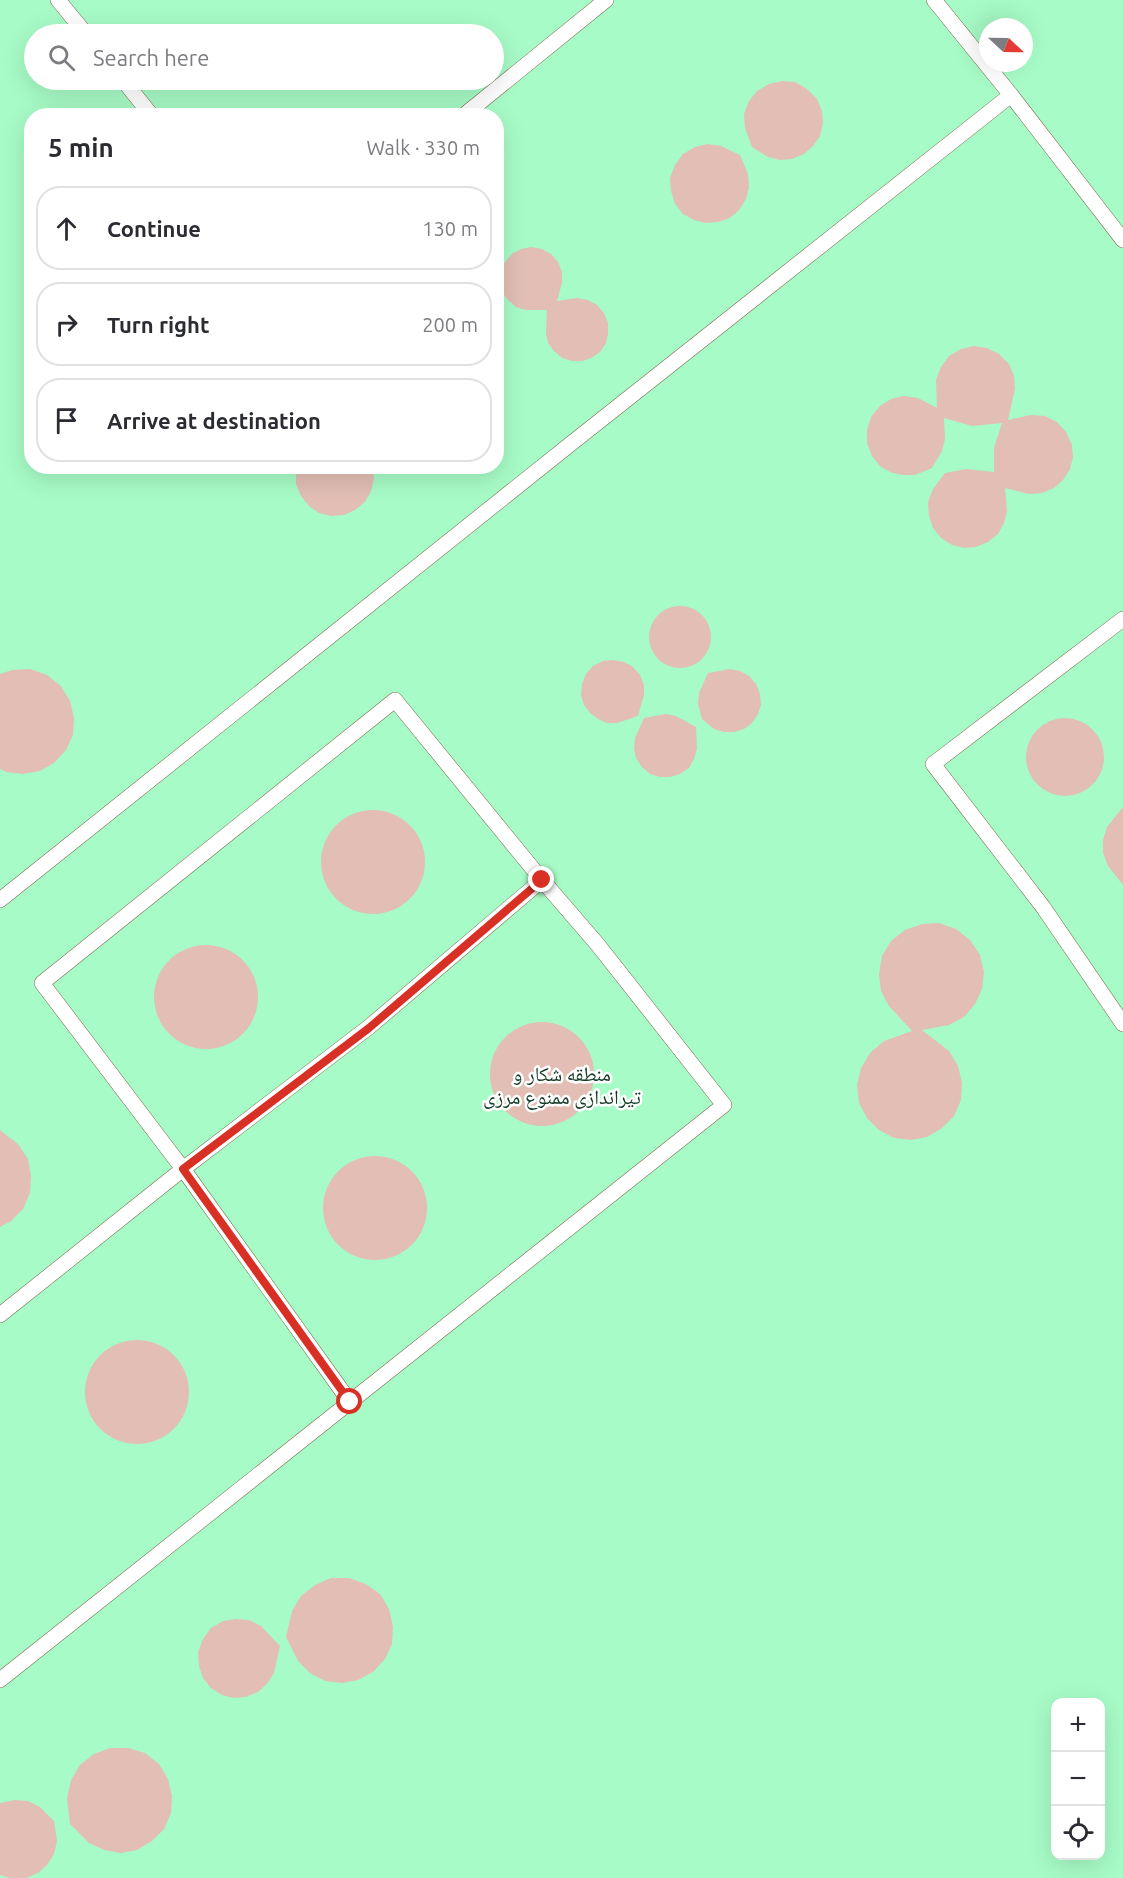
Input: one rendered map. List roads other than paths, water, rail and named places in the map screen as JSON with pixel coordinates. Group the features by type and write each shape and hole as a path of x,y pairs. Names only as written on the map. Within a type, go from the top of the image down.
{"street":[{"path":"58,0 78,24"},
{"path":"504,83 606,0"},
{"path":"934,0 1123,240"},
{"path":"131,90 146,108"},
{"path":"473,108 495,90"},
{"path":"0,900 1011,95"},
{"path":"1123,619 933,764 1043,907 1123,1024"},
{"path":"0,1680 724,1105 598,945 395,700 42,984 183,1169 350,1402"},
{"path":"0,1315 183,1169 369,1028 542,880"}],"park label":[{"name":"منطقه شکار و تیراندازی ممنوع مرزی","path":"562,1084"}]}
